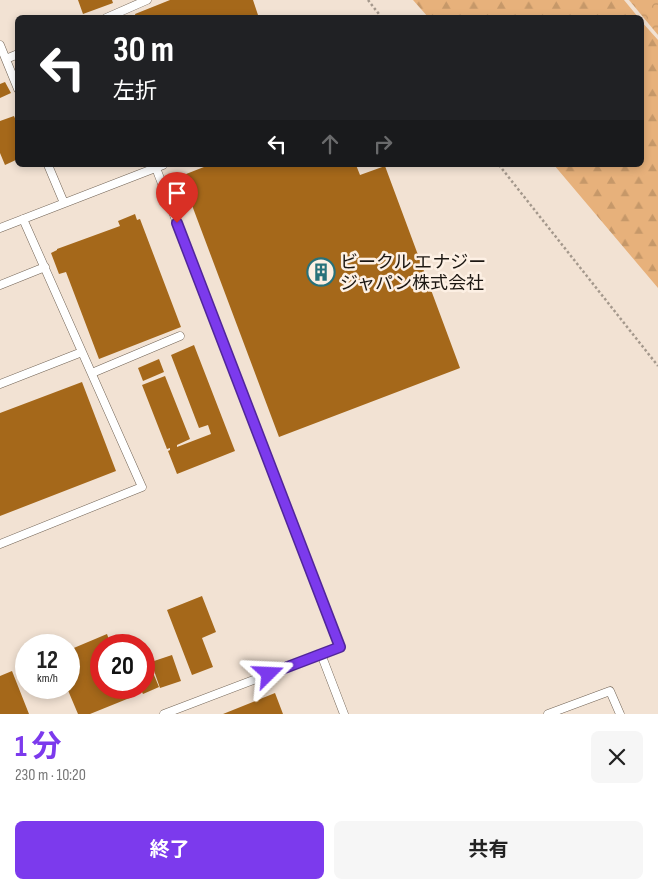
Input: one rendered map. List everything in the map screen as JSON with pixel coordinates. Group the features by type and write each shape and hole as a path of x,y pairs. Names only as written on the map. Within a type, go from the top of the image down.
{"lane":[{"path":"113,15 148,0"},
{"path":"0,45 15,82"},
{"path":"6,59 15,55"},
{"path":"49,167 64,203"},
{"path":"0,228 156,167"},
{"path":"159,167 340,647 184,710 164,714"},
{"path":"0,544 142,487 23,219"},
{"path":"0,285 45,267"},
{"path":"92,373 180,336"},
{"path":"0,384 82,352"},
{"path":"321,654 344,714"},
{"path":"548,714 610,691 620,714"}],"path":[{"path":"368,0 380,15"},
{"path":"501,167 658,366"}],"green space":[{"path":"413,0 624,0 636,15 426,15"},
{"path":"629,0 658,0 658,35 644,18 644,15 641,15"},
{"path":"644,24 658,40 658,288 556,167 644,167"}],"building":[{"path":"78,0 112,0 113,3 83,14"},
{"path":"170,0 253,0 258,15 135,15"},
{"path":"5,82 11,93 0,98 0,84"},
{"path":"14,116 15,118 15,160 5,165 0,153 0,121"},
{"name":"ビークル エナジー ジャパン株式会社","path":"204,167 357,167 360,175 385,167 460,368 279,437 181,176"},
{"path":"135,214 137,220 140,219 181,327 99,359 66,272 59,274 51,253 57,249 120,226 118,221"},
{"path":"194,345 235,451 177,474 168,451 170,448 167,449 142,385 165,376 190,439 177,445 177,447 211,434 208,425 199,428 171,355"},
{"path":"159,359 164,372 143,381 138,368"},
{"path":"82,382 116,471 0,516 0,413"},
{"path":"202,596 216,632 202,638 213,667 192,675 167,610"},
{"path":"90,641 90,699 127,699 90,714 78,714 72,699 80,699 80,645"},
{"path":"172,655 181,681 160,688 155,674 155,661"},
{"path":"12,671 15,679 15,699 23,699 29,714 0,714 0,676"},
{"path":"155,677 159,687 155,689"},
{"path":"275,693 283,714 223,714"}],"place":[{"name":"ビークル エナジー ジャパン株式会社","path":"321,272"}],"route":[{"path":"177,223 340,647 269,674"}]}
